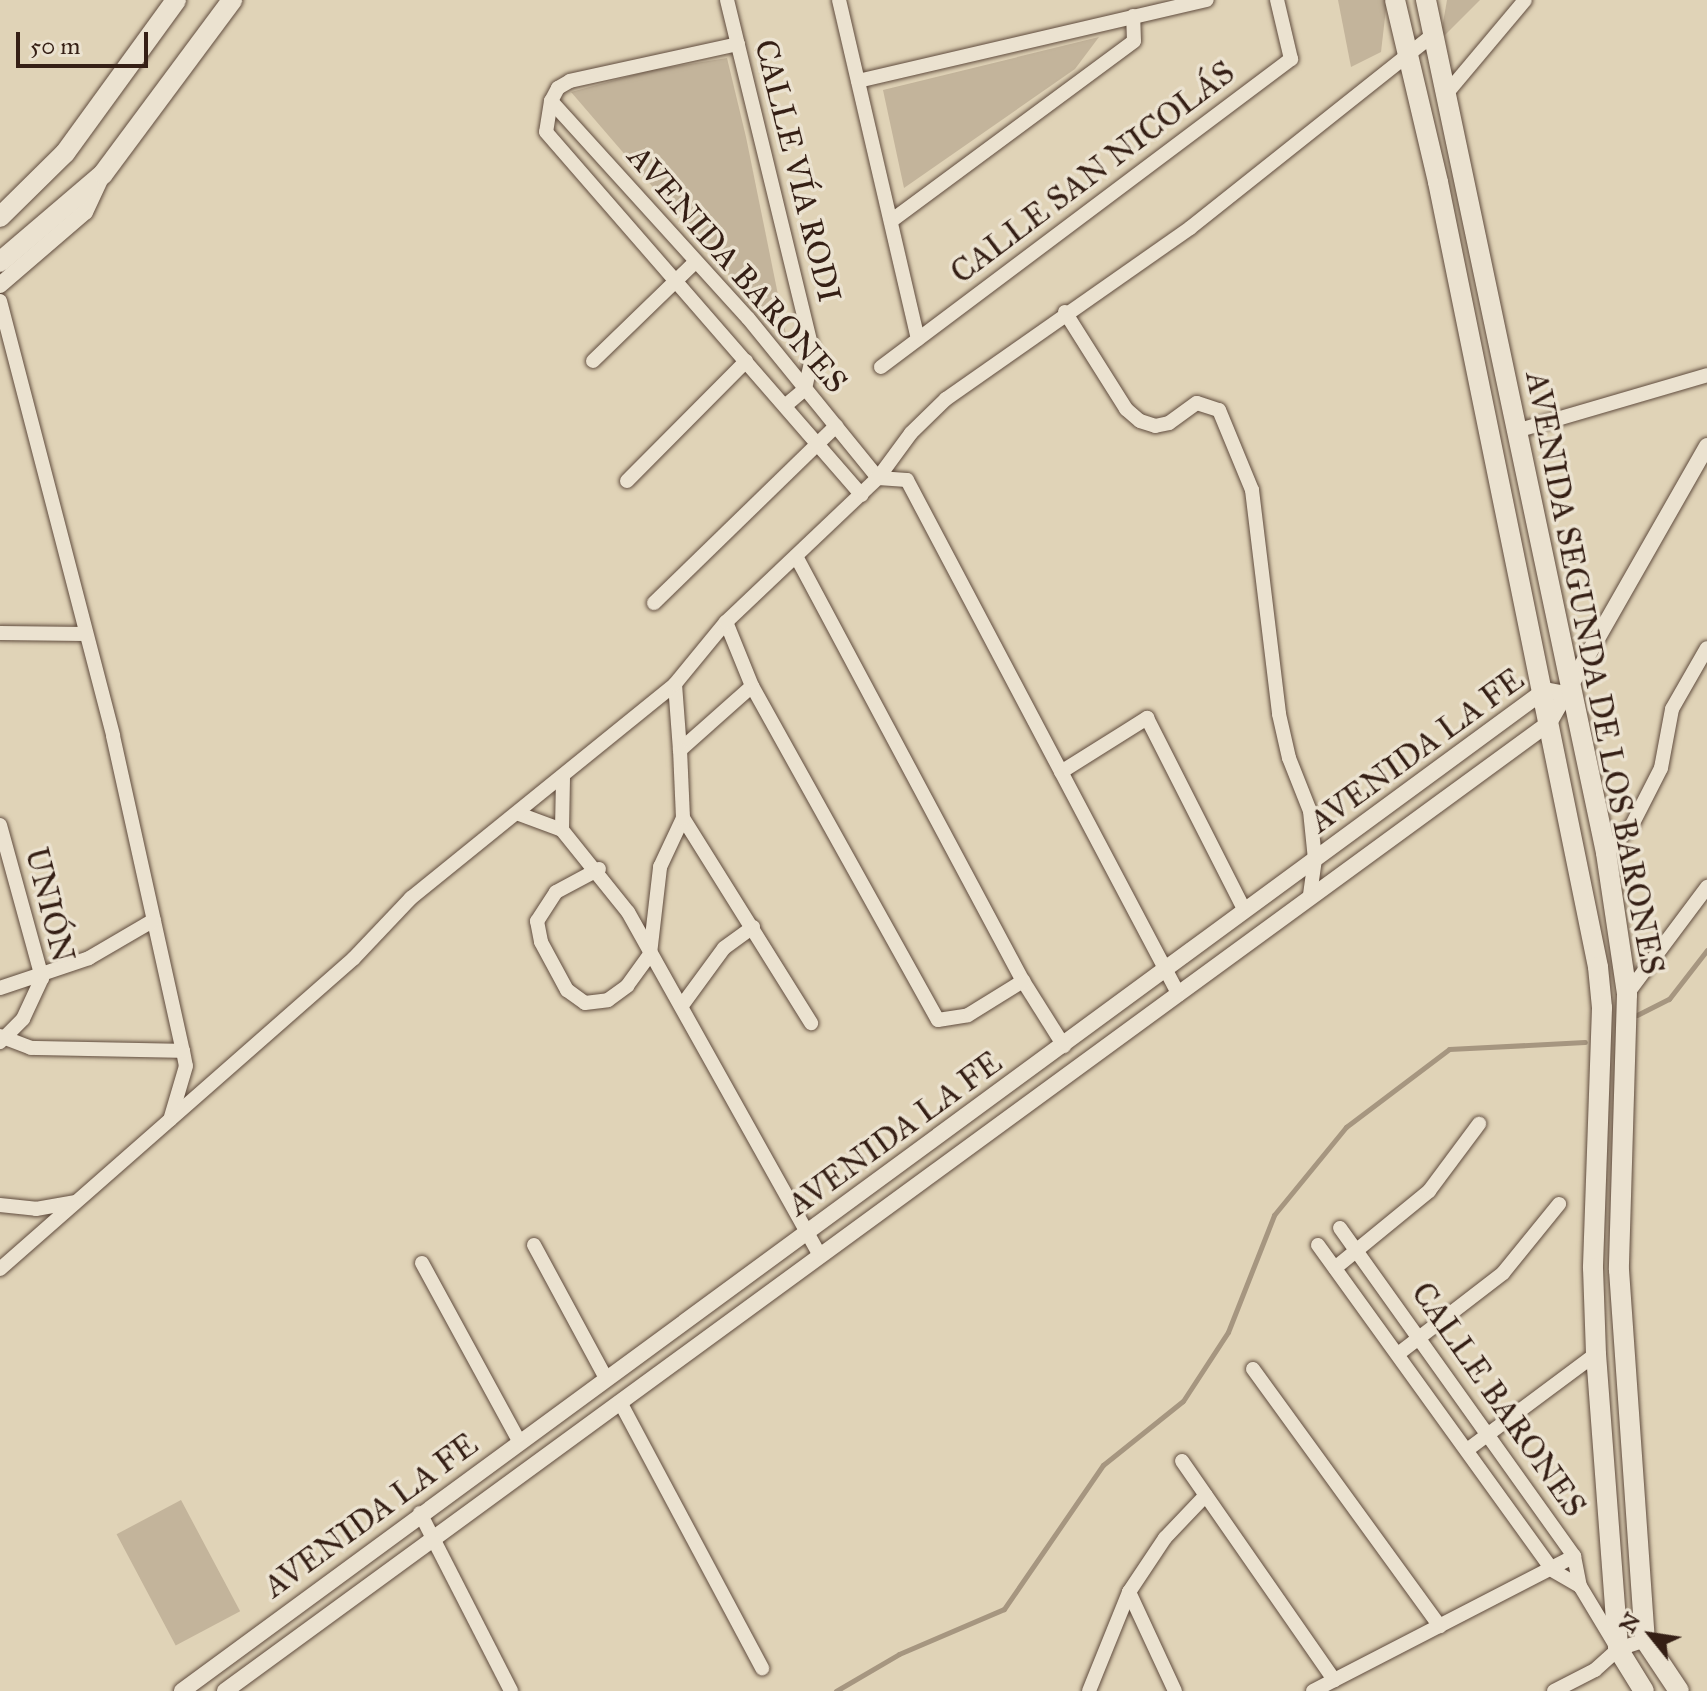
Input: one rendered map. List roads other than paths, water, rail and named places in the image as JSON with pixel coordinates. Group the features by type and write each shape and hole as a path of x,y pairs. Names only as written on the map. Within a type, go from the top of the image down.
{"main road":[{"path":"0,217 65,153 176,0"},
{"path":"0,262 103,174 232,0"},
{"name":"AVENIDA SEGUNDA DE LOS BARONES","path":"1395,0 1545,690 1549,723 1589,908 1602,1008 1593,1268 1596,1354 1618,1649 1644,1691"},
{"name":"AVENIDA SEGUNDA DE LOS BARONES","path":"1426,0 1570,695 1606,853 1627,994 1619,1270 1645,1640 1679,1691"}],"street":[{"name":"CALLE VÍA RODI","path":"727,0 813,354 805,389"},
{"path":"839,0 918,339"},
{"path":"858,81 1207,0"},
{"name":"CALLE SAN NICOLÁS","path":"881,367 1291,59 1277,0"},
{"path":"1447,93 1525,0"},
{"path":"891,221 1134,41 1133,16"},
{"path":"0,1269 354,958 411,898 519,814 675,684 726,622 878,478 911,433 946,399 1065,312 1190,228 1312,126 1435,33"},
{"path":"551,101 558,88 570,81 738,44"},
{"name":"AVENIDA BARONES","path":"551,101 546,132 861,495"},
{"name":"AVENIDA BARONES","path":"551,101 695,262 878,478"},
{"path":"0,285 85,212 103,174"},
{"path":"593,361 695,262"},
{"path":"0,301 85,634 183,1051 186,1066 169,1122"},
{"path":"1065,312 1126,409 1140,421 1155,426 1169,423 1197,403 1219,410 1252,490 1279,714 1289,758 1310,811 1315,859 1310,894"},
{"path":"627,481 746,361"},
{"path":"1516,431 1707,375"},
{"path":"786,405 805,389"},
{"path":"654,603 836,426"},
{"path":"1570,695 1707,446"},
{"path":"878,478 907,480 1179,995"},
{"path":"797,558 1023,981 1064,1046"},
{"path":"726,622 752,686 938,1020 968,1015 1023,981"},
{"path":"0,633 85,634"},
{"path":"1606,853 1632,825 1661,768 1672,709 1707,648"},
{"path":"599,869 556,892 537,921 541,942 567,990 585,1003 608,1000 627,986 650,954 660,867 683,818 675,684"},
{"path":"680,750 752,686"},
{"name":"AVENIDA LA FE","path":"182,1691 420,1513 1064,1046 1545,690 1570,695 1549,723 1310,894 1179,995 225,1691"},
{"path":"1061,772 1147,718 1245,911"},
{"path":"562,830 563,776"},
{"path":"519,814 562,830 599,869 683,1004 820,1255"},
{"path":"683,818 811,1023"},
{"name":"UNIÓN","path":"0,825 42,978 2,1039"},
{"path":"1627,994 1707,887"},
{"path":"0,988 42,978 89,958 154,920"},
{"path":"683,1004 724,948 753,927"},
{"path":"2,1039 31,1048 183,1051"},
{"path":"1335,1268 1429,1191 1479,1124"},
{"path":"0,1205 36,1209 77,1201"},
{"path":"1398,1354 1503,1273 1559,1204"},
{"name":"CALLE BARONES","path":"1340,1228 1574,1556 1580,1586 1618,1649"},
{"path":"534,1245 606,1378"},
{"name":"CALLE BARONES","path":"1318,1245 1552,1570 1580,1586"},
{"path":"422,1263 520,1443"},
{"path":"1467,1450 1596,1354"},
{"path":"1253,1369 1440,1626"},
{"path":"620,1402 762,1668"},
{"path":"1182,1461 1334,1680"},
{"path":"1089,1691 1129,1592 1165,1538 1206,1495"},
{"path":"420,1513 511,1691"},
{"path":"1313,1691 1574,1556"},
{"path":"1129,1592 1175,1691"},
{"path":"1554,1691 1595,1670 1618,1649 1645,1640"}],"waterway":[{"path":"1637,1015 1669,999 1707,950"},
{"path":"836,1691 899,1654 1004,1609 1103,1465 1183,1401 1228,1332 1274,1215 1346,1127 1449,1049 1585,1042"}]}
